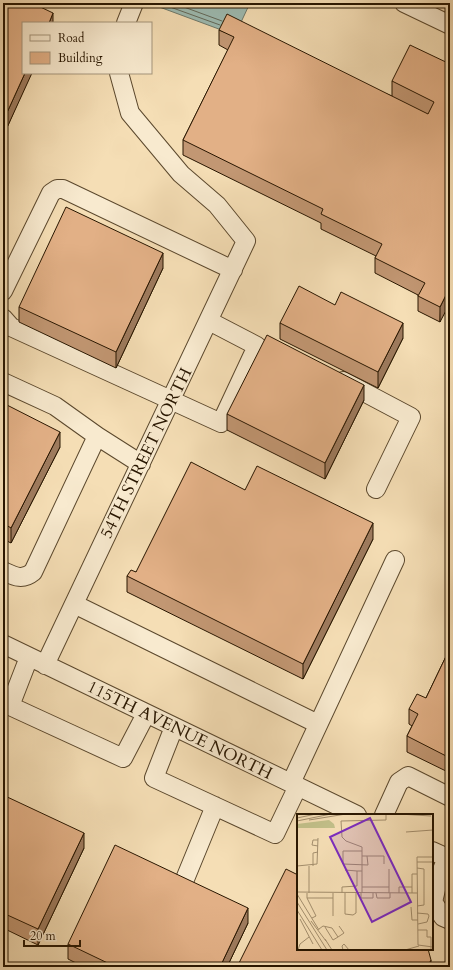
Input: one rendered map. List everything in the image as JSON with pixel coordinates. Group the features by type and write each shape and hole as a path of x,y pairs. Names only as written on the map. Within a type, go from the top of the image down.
{"street":[{"path":"126,22 134,3"},
{"path":"404,3 450,25"},
{"name":"54TH STREET NORTH","path":"119,74 130,113 181,174 217,205 246,241 234,270 74,604 10,706 123,758 146,714"},
{"path":"3,291 51,193 57,189 63,189 234,270"},
{"path":"3,318 11,327 221,423 257,346 209,321"},
{"path":"252,343 268,341 275,344"},
{"path":"329,374 410,417 376,489"},
{"path":"3,382 55,406 97,436 141,464"},
{"path":"3,571 18,578 27,577 33,572 97,436"},
{"path":"174,727 154,778 275,834 318,724 395,560"},
{"path":"74,604 318,724"},
{"name":"115TH AVENUE NORTH","path":"3,644 355,814"},
{"path":"384,814 399,782 408,776 450,797"},
{"path":"185,879 215,806"},
{"path":"443,856 433,902 443,917 450,920"}],"water":[{"path":"155,3 250,3 235,35 154,5"}],"building":[{"path":"3,3 32,3 53,13 49,22 22,22 22,74 25,74 5,117 3,116"},
{"path":"227,14 428,114 434,102 392,81 410,45 450,64 450,287 440,307 418,296 425,283 375,258 382,244 321,214 323,209 183,140 234,37 219,30"},
{"path":"66,207 163,253 116,352 19,307"},
{"path":"299,286 335,305 341,292 403,323 378,372 280,323"},
{"path":"267,335 364,385 325,463 227,414"},
{"path":"3,403 60,432 11,528 3,523"},
{"path":"191,462 245,490 257,466 373,523 303,664 127,576 131,570 136,572"},
{"path":"450,648 450,758 407,736 418,714 409,709 417,694 426,698"},
{"path":"3,795 84,833 38,929 3,913"},
{"path":"115,845 248,908 220,967 116,967 68,944"},
{"path":"286,869 297,874 297,950 428,950 431,960 427,967 237,967"}]}
